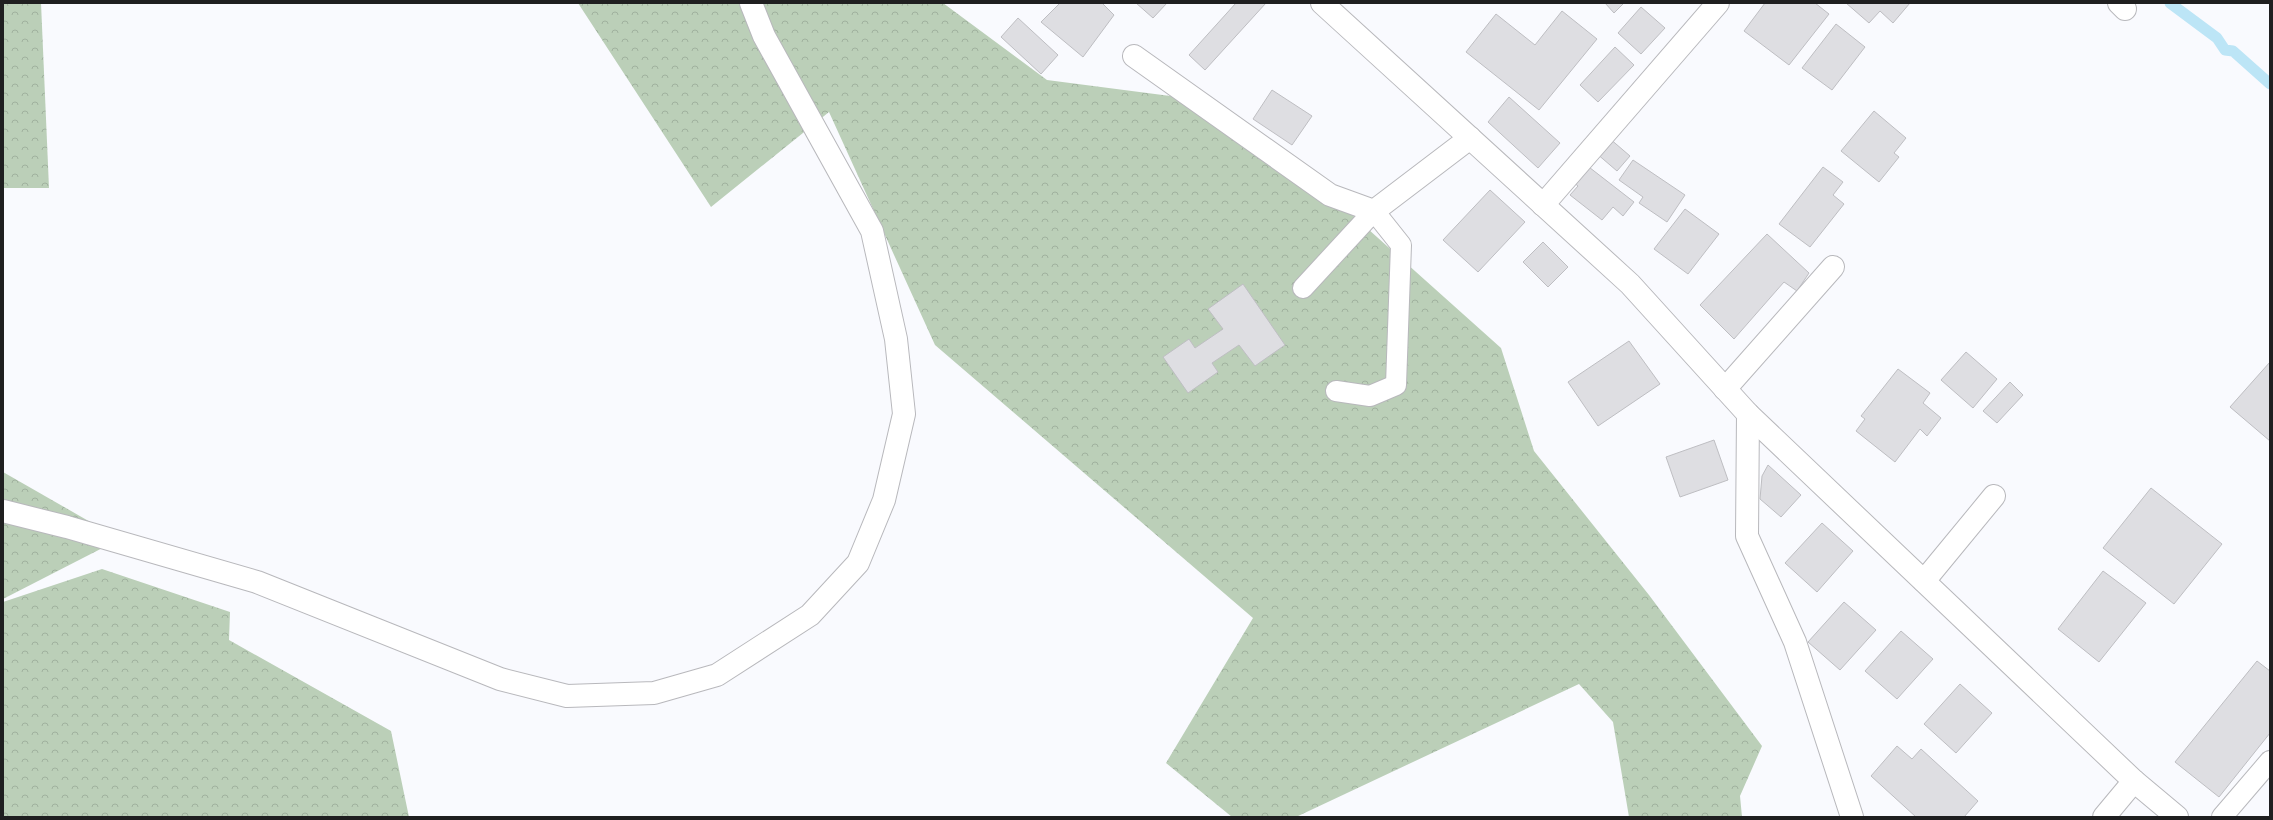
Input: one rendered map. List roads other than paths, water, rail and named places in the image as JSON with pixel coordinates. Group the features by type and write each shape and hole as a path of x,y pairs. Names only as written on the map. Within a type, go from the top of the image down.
{"street":[{"path":"3,511 66,527 257,582 500,679 567,696 654,693 717,675 810,615 858,563 884,500 904,414 896,339 872,231 764,36 752,3"},
{"path":"1322,3 1630,284 1748,414 2134,781 2177,817"},
{"path":"1543,205 1718,3"},
{"path":"1134,56 1330,195 1374,211 1470,138"},
{"path":"1725,389 1833,267"},
{"path":"1748,414 1748,536 1795,642 1852,817"},
{"path":"1924,581 1994,496"},
{"path":"2104,817 2134,781"}],"lane":[{"path":"1303,288 1374,211 1401,245 1396,385 1370,396 1336,390"},
{"path":"2222,817 2270,761"}],"waterway":[{"path":"2170,3 2217,38 2225,50 2233,51 2270,84"}]}
